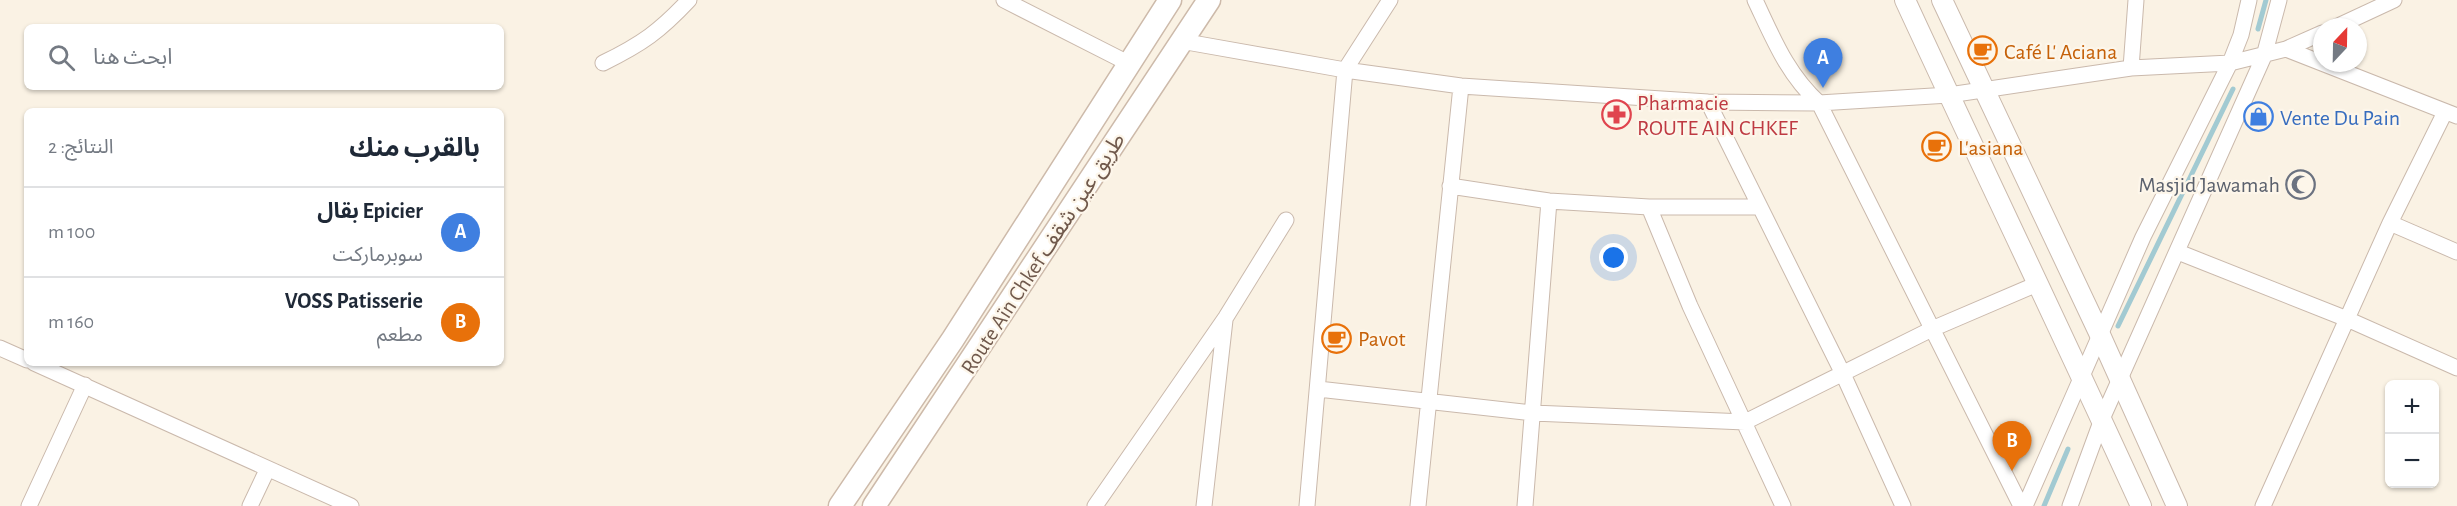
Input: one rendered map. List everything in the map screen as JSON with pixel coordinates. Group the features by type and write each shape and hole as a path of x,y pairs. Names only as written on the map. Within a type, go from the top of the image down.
{"main road":[{"name":"Route Aïn Chkef طريق عين شقف","path":"840,506 953,339 1170,0"},
{"name":"Route Aïn Chkef طريق عين شقف","path":"874,506 1209,0"}],"street":[{"path":"603,63 639,45 666,25 689,0"},
{"path":"1004,0 1128,63"},
{"path":"1307,506 1345,70 1390,0"},
{"path":"1755,0 1789,70 1802,87 1819,103 2023,506"},
{"path":"1905,0 2037,284 2083,376 2141,506"},
{"path":"1942,0 2101,337 2176,506"},
{"path":"2131,68 2136,0"},
{"path":"2023,506 2101,337 2143,237 2230,63 2241,35 2249,0"},
{"path":"2070,506 2102,419 2264,56 2279,0"},
{"path":"2355,18 2391,1"},
{"path":"1181,41 1345,70 1461,86 1708,102 1819,103 1949,95 2131,68 2230,63 2286,50 2313,37"},
{"path":"2263,506 2390,223 2451,114 2286,50"},
{"path":"1418,506 1461,86"},
{"path":"1708,102 1843,374 1903,506"},
{"path":"1450,186 1549,201 1649,207 1759,207"},
{"path":"1525,506 1549,201"},
{"path":"1649,207 1690,306 1783,506"},
{"path":"1095,506 1226,317 1286,220"},
{"path":"2390,223 2457,252"},
{"path":"2178,252 2347,319 2457,368"},
{"path":"1318,389 1533,413 1744,422 1932,329 2037,284"},
{"path":"1204,506 1226,317"},
{"path":"0,348 24,359"},
{"path":"41,366 351,506"},
{"path":"29,506 85,386"},
{"path":"250,506 267,470"}],"waterway":[{"path":"2258,29 2266,0"},
{"path":"2118,326 2233,89"},
{"path":"2044,506 2068,449"}],"place":[{"name":"Café L' Aciana","path":"1983,51"},
{"name":"Epicier بقال","path":"1823,88"},
{"name":"Pharmacie ROUTE AIN CHKEF","path":"1616,115"},
{"name":"Vente Du Pain","path":"2259,117"},
{"name":"L'asiana","path":"1937,147"},
{"name":"Masjid Jawamah","path":"2301,184"},
{"name":"Pavot","path":"1337,338"},
{"name":"VOSS Patisserie","path":"2012,471"}]}
